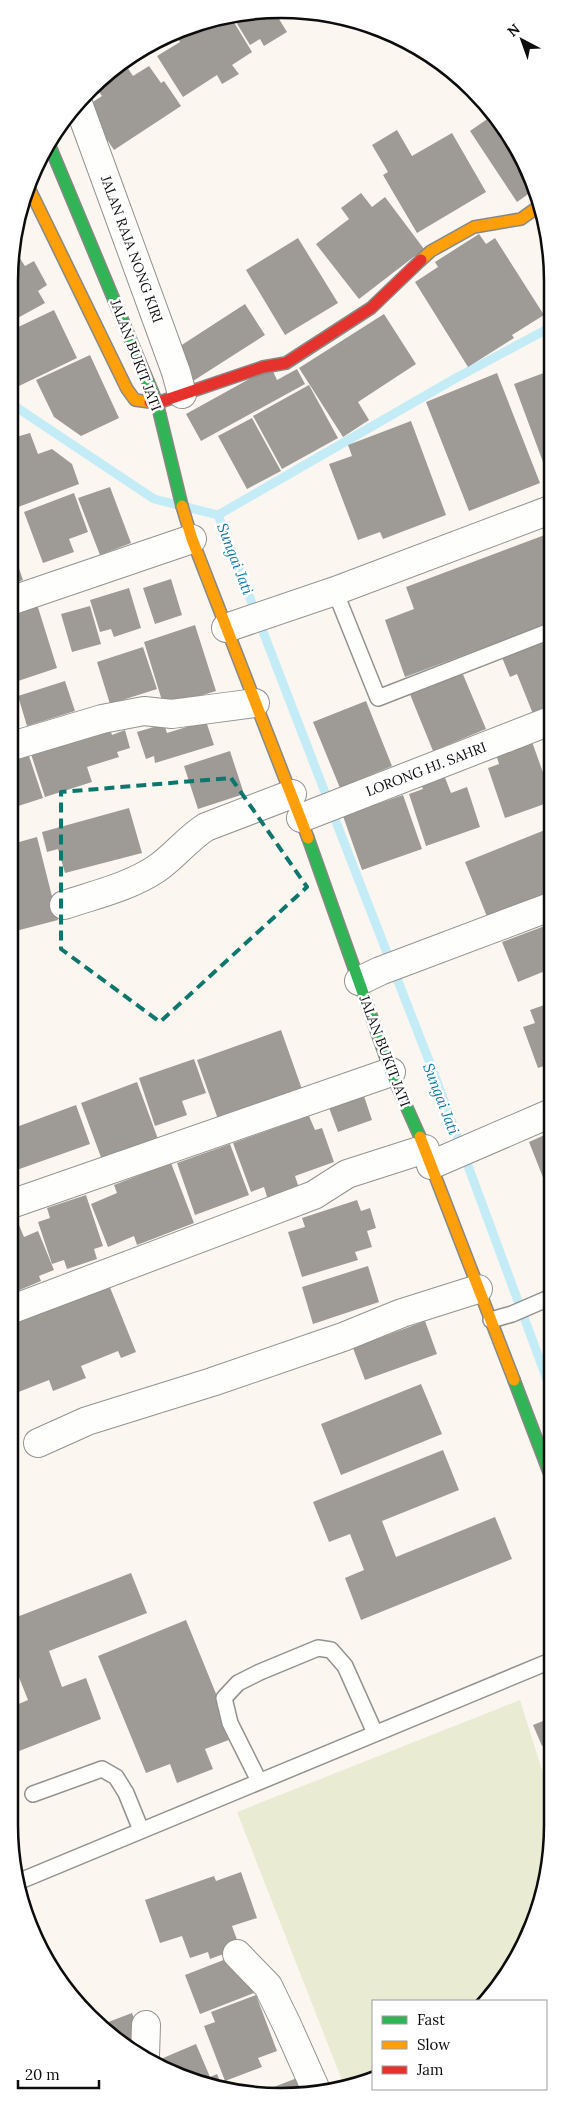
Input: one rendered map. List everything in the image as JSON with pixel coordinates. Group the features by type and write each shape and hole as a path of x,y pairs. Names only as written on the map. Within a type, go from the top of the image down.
{"street":[{"name":"JALAN RAJA NONG KIRI","path":"81,110 176,372 170,399"},
{"name":"JALAN BUKIT JATI","path":"51,152 94,249 170,399 177,488 190,533 237,624 255,703 297,806 381,971 391,1072 445,1154 478,1289 544,1453"},
{"path":"30,200 127,388 135,400 170,399 263,367 286,363 371,308 431,251 474,227 521,219 535,209"},
{"path":"237,624 335,591 544,512"},
{"path":"18,598 190,533"},
{"path":"18,744 102,719 144,711 172,714 255,703"},
{"name":"LORONG HJ. SAHRI","path":"64,905 141,878 158,867 206,827 297,806 544,722"},
{"path":"381,971 544,909"},
{"path":"18,1202 391,1072"},
{"path":"18,1307 314,1195 347,1174 445,1154 544,1116"},
{"path":"38,1443 87,1421 212,1382 343,1337 402,1313 478,1289"},
{"path":"238,1954 268,1986 314,2085"},
{"path":"145,2050 146,2025"}],"lane":[{"path":"335,591 378,698 544,633"},
{"path":"491,1320 529,1308 544,1300"},
{"path":"259,1781 230,1723 224,1698 238,1683 290,1659 318,1648 331,1650 344,1666 375,1733"},
{"path":"24,1879 544,1664"},
{"path":"33,1794 102,1769 116,1777 126,1793 141,1830"}],"highlighted area":[{"path":"231,778 307,887 160,1022 61,949 61,792"}],"green space":[{"path":"520,1700 544,1776 544,1841 536,1892 531,1909 509,1956 477,2000 372,2000 372,2071 342,2080 237,1812"}],"building":[{"path":"278,18 287,32 264,46 260,39 250,45 236,22"},
{"path":"234,22 252,52 232,65 239,74 222,84 217,75 183,97 157,56 180,42 178,39 196,31"},
{"path":"149,66 161,83 164,81 181,106 114,150 108,141 102,145 85,107 102,96 99,91 127,67 133,76"},
{"path":"488,118 509,149 530,193 517,202 470,131"},
{"path":"397,130 412,156 452,133 486,192 417,233 383,175 388,172 372,145"},
{"path":"361,193 372,207 385,197 424,249 359,299 316,244 349,219 341,208"},
{"path":"479,234 486,244 495,238 544,315 512,335 514,338 468,367 415,282 438,267 435,262"},
{"path":"298,238 338,303 285,335 246,270"},
{"path":"19,257 25,266 34,261 47,285 38,291 45,303 18,318 18,264"},
{"path":"245,304 265,335 193,381 174,350"},
{"path":"54,310 77,358 19,386 18,327"},
{"path":"384,314 416,364 358,402 369,420 343,437 299,368"},
{"path":"90,355 119,418 81,436 54,417 36,380"},
{"path":"271,367 277,380 297,369 305,384 201,441 186,414"},
{"path":"497,373 540,483 469,511 426,402"},
{"path":"544,373 544,462 543,462 514,384"},
{"path":"309,385 338,438 282,469 253,416"},
{"path":"252,418 281,471 247,489 218,436"},
{"path":"411,421 446,515 383,539 380,532 358,540 329,464 352,456 348,445"},
{"path":"30,433 38,454 52,449 72,464 79,484 18,507 18,436"},
{"path":"110,487 131,543 100,555 78,498"},
{"path":"74,493 88,532 69,539 74,552 43,563 24,512"},
{"path":"544,535 544,625 405,677 385,620 414,609 406,587"},
{"path":"18,566 23,580 18,582"},
{"path":"171,579 182,615 155,624 143,588"},
{"path":"129,588 141,628 114,637 111,629 100,632 90,600"},
{"path":"36,601 57,668 18,681 18,606"},
{"path":"90,606 101,644 72,652 61,614"},
{"path":"195,625 216,691 164,707 144,642"},
{"path":"541,639 544,646 544,710 533,714 517,674 510,677 501,655"},
{"path":"143,647 157,689 110,704 97,662"},
{"path":"459,665 486,729 433,751 407,687"},
{"path":"65,681 75,711 27,726 18,696"},
{"path":"366,701 392,766 340,788 313,722"},
{"path":"206,721 214,745 155,763 154,756 146,759 137,732 164,724 167,733"},
{"path":"109,726 112,735 125,730 130,748 117,752 119,757 87,767 92,782 45,797 30,751"},
{"path":"531,739 544,775 544,804 505,818 488,768 499,764 495,751"},
{"path":"26,747 43,798 18,806 18,750"},
{"path":"230,751 244,794 198,809 184,766"},
{"path":"444,775 451,793 467,787 480,827 426,846 409,794 423,789 420,783"},
{"path":"403,795 422,849 362,870 343,816"},
{"path":"129,808 142,853 65,873 58,849 47,852 42,832"},
{"path":"544,830 544,897 488,919 465,862"},
{"path":"37,837 58,920 18,930 18,842"},
{"path":"544,926 544,971 518,982 502,942"},
{"path":"544,1005 544,1066 538,1068 523,1027 535,1023 530,1010"},
{"path":"281,1030 303,1092 219,1122 197,1060"},
{"path":"194,1059 206,1093 182,1101 187,1115 155,1126 139,1078"},
{"path":"137,1082 158,1139 102,1160 81,1103"},
{"path":"363,1093 372,1120 338,1132 328,1105"},
{"path":"76,1105 90,1144 18,1170 18,1126"},
{"path":"309,1116 315,1130 322,1128 334,1162 295,1176 299,1188 268,1200 264,1187 251,1192 233,1143"},
{"path":"544,1135 544,1180 529,1142"},
{"path":"230,1144 249,1195 195,1215 177,1163"},
{"path":"171,1163 194,1223 137,1245 134,1236 108,1247 91,1204 117,1193 114,1185"},
{"path":"86,1195 103,1246 94,1249 97,1259 67,1269 64,1260 52,1264 38,1222 50,1218 47,1208"},
{"path":"357,1200 361,1211 370,1208 376,1228 367,1231 372,1247 355,1252 358,1260 302,1277 288,1232 305,1227 302,1218"},
{"path":"18,1225 24,1237 38,1231 54,1270 39,1276 41,1281 18,1291"},
{"path":"368,1266 379,1302 313,1324 302,1287"},
{"path":"109,1285 136,1352 121,1358 118,1351 81,1366 86,1378 53,1391 49,1380 18,1392 18,1322"},
{"path":"425,1321 437,1354 365,1380 353,1348"},
{"path":"421,1384 442,1434 341,1475 321,1424"},
{"path":"443,1450 459,1490 382,1521 396,1557 495,1517 512,1559 361,1620 345,1578 364,1570 350,1534 329,1542 313,1502"},
{"path":"131,1573 147,1613 49,1651 62,1687 86,1678 101,1719 18,1751 18,1704 28,1700 18,1675 18,1617"},
{"path":"186,1620 234,1738 205,1749 213,1769 177,1783 170,1764 146,1773 98,1656"},
{"path":"544,1721 544,1746 542,1746 533,1725"},
{"path":"241,1872 257,1918 232,1926 240,1948 210,1959 208,1952 190,1958 182,1936 160,1943 145,1900 214,1876 216,1881"},
{"path":"239,1954 254,1993 200,2014 185,1975"},
{"path":"256,1995 277,2051 258,2058 262,2067 225,2081 204,2026 215,2022 211,2012"},
{"path":"132,2013 142,2040 135,2043 107,2022"},
{"path":"196,2044 210,2077 217,2074 219,2080 196,2074 161,2059"},
{"path":"297,2078 300,2087 281,2088 273,2088"}],"waterway":[{"path":"218,515 456,378 544,331"},
{"name":"Sungai Jati","path":"18,408 154,499 218,515"},
{"name":"Sungai Jati","path":"218,515 326,795"},
{"name":"Sungai Jati","path":"333,814 433,1071 544,1371"}],"traffic: fast":[{"path":"52,151 157,403 182,506"},
{"path":"308,838 391,1072 420,1137"},
{"path":"514,1380 544,1459"}],"traffic: slow":[{"path":"32,194 127,389 135,400 150,402"},
{"path":"421,260 431,251 474,227 521,219 535,209"},
{"path":"182,506 192,539 308,838"},
{"path":"420,1137 514,1380"}],"traffic: jam":[{"path":"150,402 157,403 263,367 286,363 371,308 421,260"}]}
